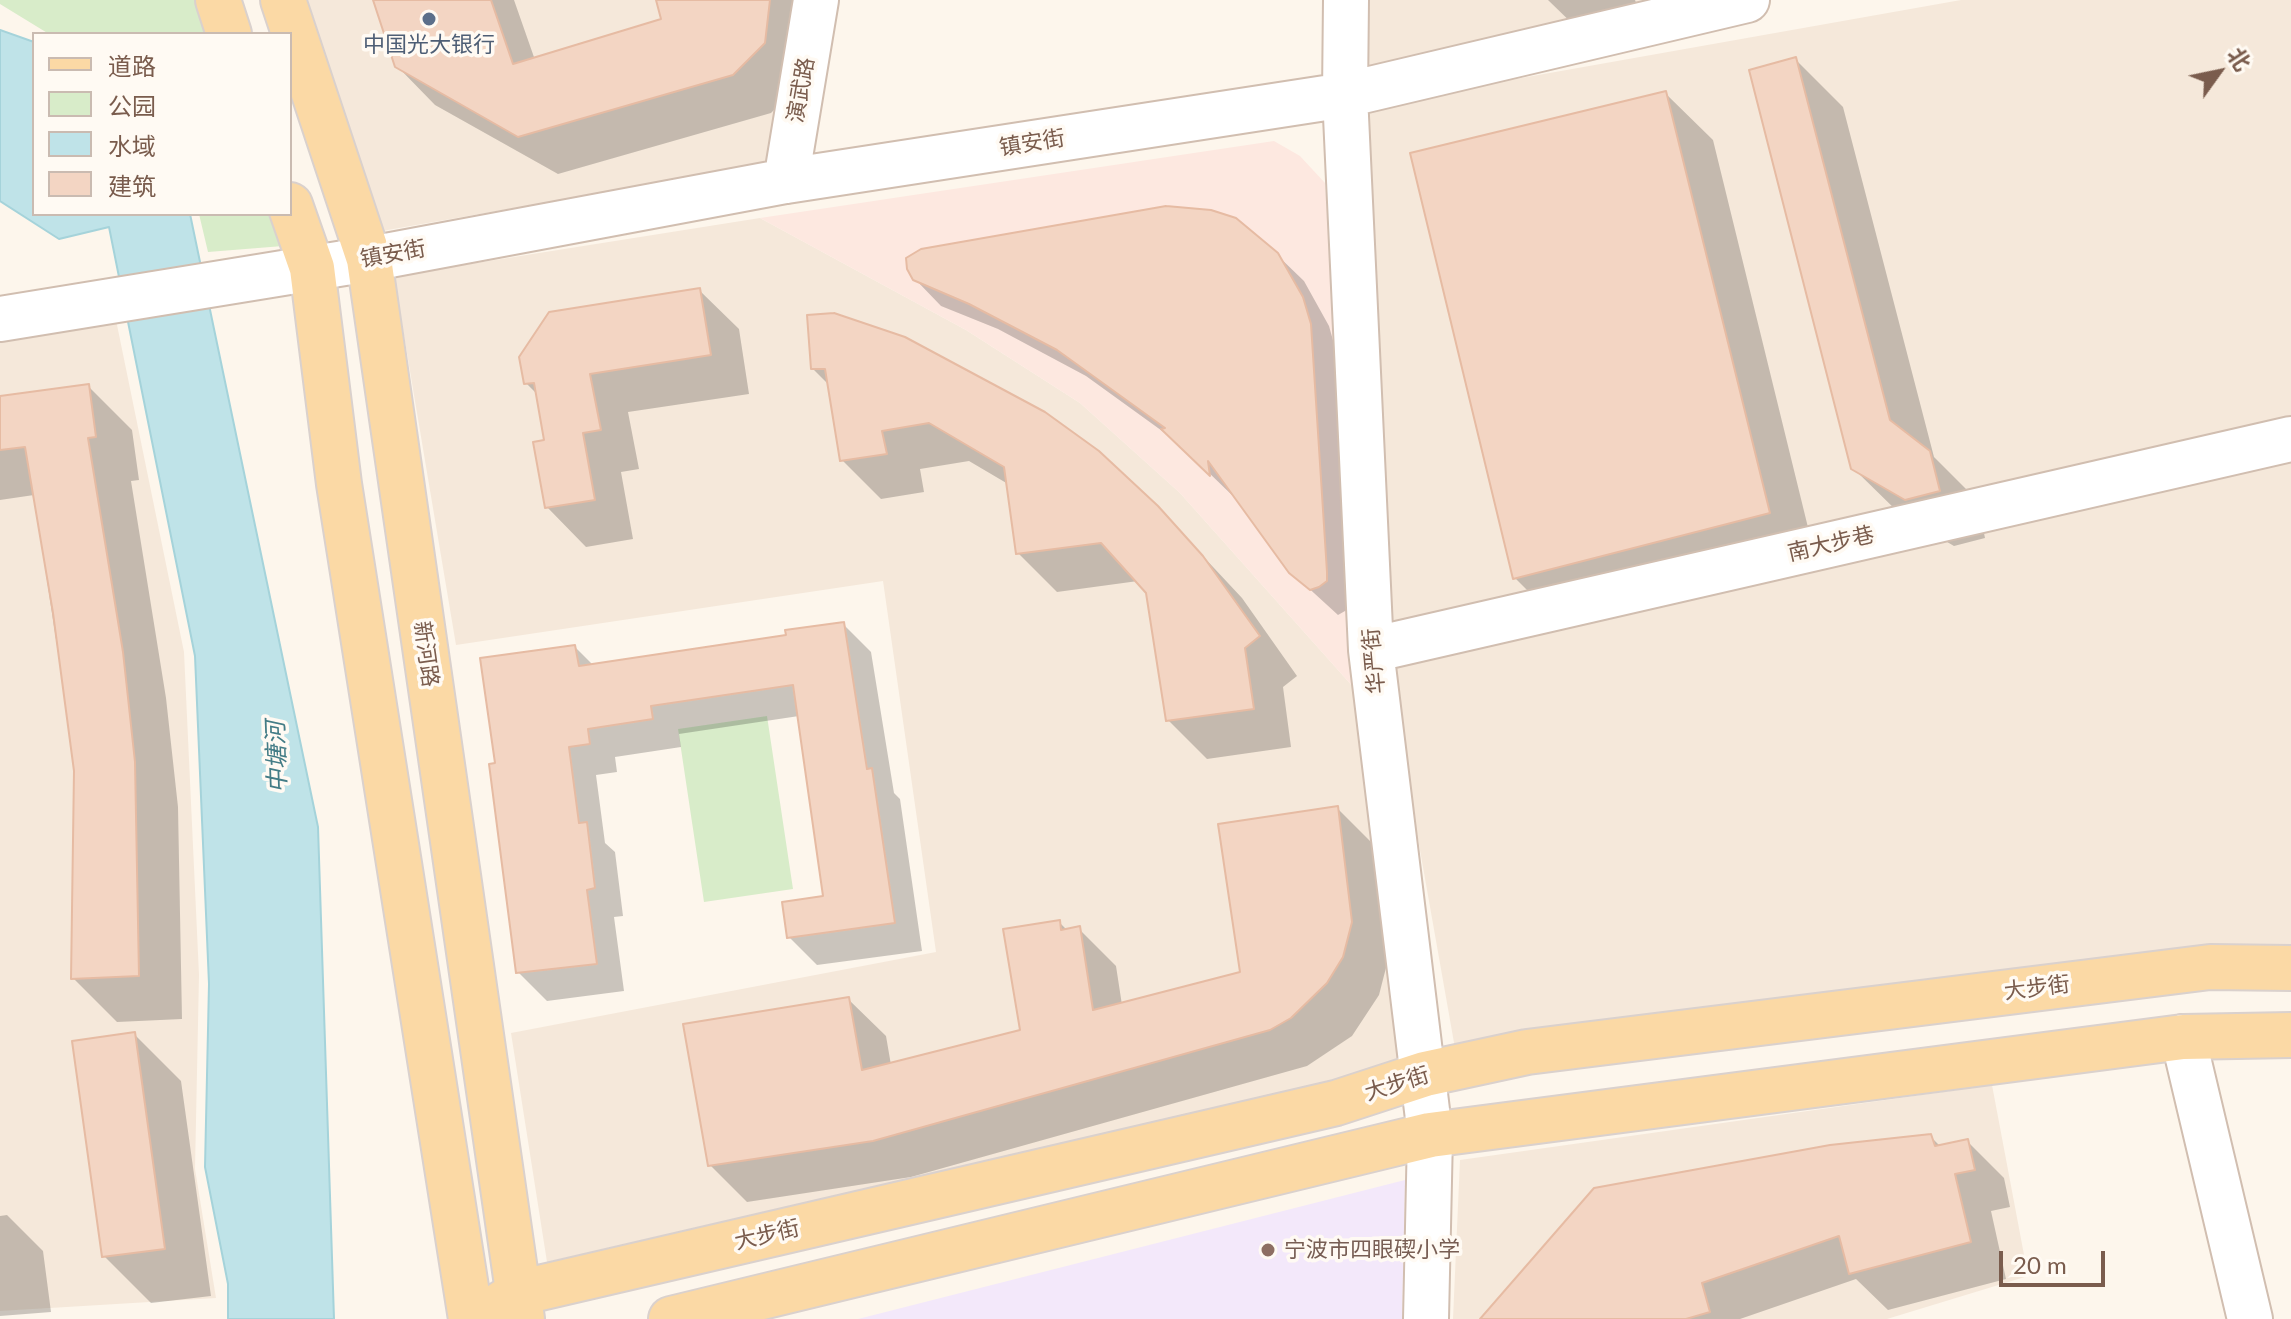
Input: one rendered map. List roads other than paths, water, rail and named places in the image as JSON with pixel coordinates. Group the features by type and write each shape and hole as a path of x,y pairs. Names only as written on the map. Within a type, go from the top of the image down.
{"main road":[{"path":"218,0 228,32"},
{"name":"新河路","path":"283,0 369,259 520,1306"},
{"path":"292,211 312,268 339,484 471,1319"},
{"name":"大步街","path":"478,1319 1336,1103 1425,1074 1527,1052 2210,967 2291,968"},
{"path":"671,1319 1430,1135 2183,1037 2291,1035"}],"street":[{"name":"演武路","path":"786,181 816,0"},
{"name":"华严街","path":"1346,0 1345,95 1371,650 1395,866 1425,1074 1430,1135 1426,1319"},
{"name":"镇安街","path":"4,318 369,259 786,181 1345,95 1747,0"},
{"name":"南大步巷","path":"1371,650 2291,439"},
{"path":"2183,1037 2250,1319"}],"water":[{"name":"中塘河","path":"0,30 32,41 32,216 190,216 318,827 334,1319 228,1319 228,1284 205,1167 209,984 195,656 109,227 59,239 0,201"}],"place":[{"name":"中国光大银行","path":"429,19"},
{"name":"宁波市四眼碶小学","path":"1268,1250"}]}
